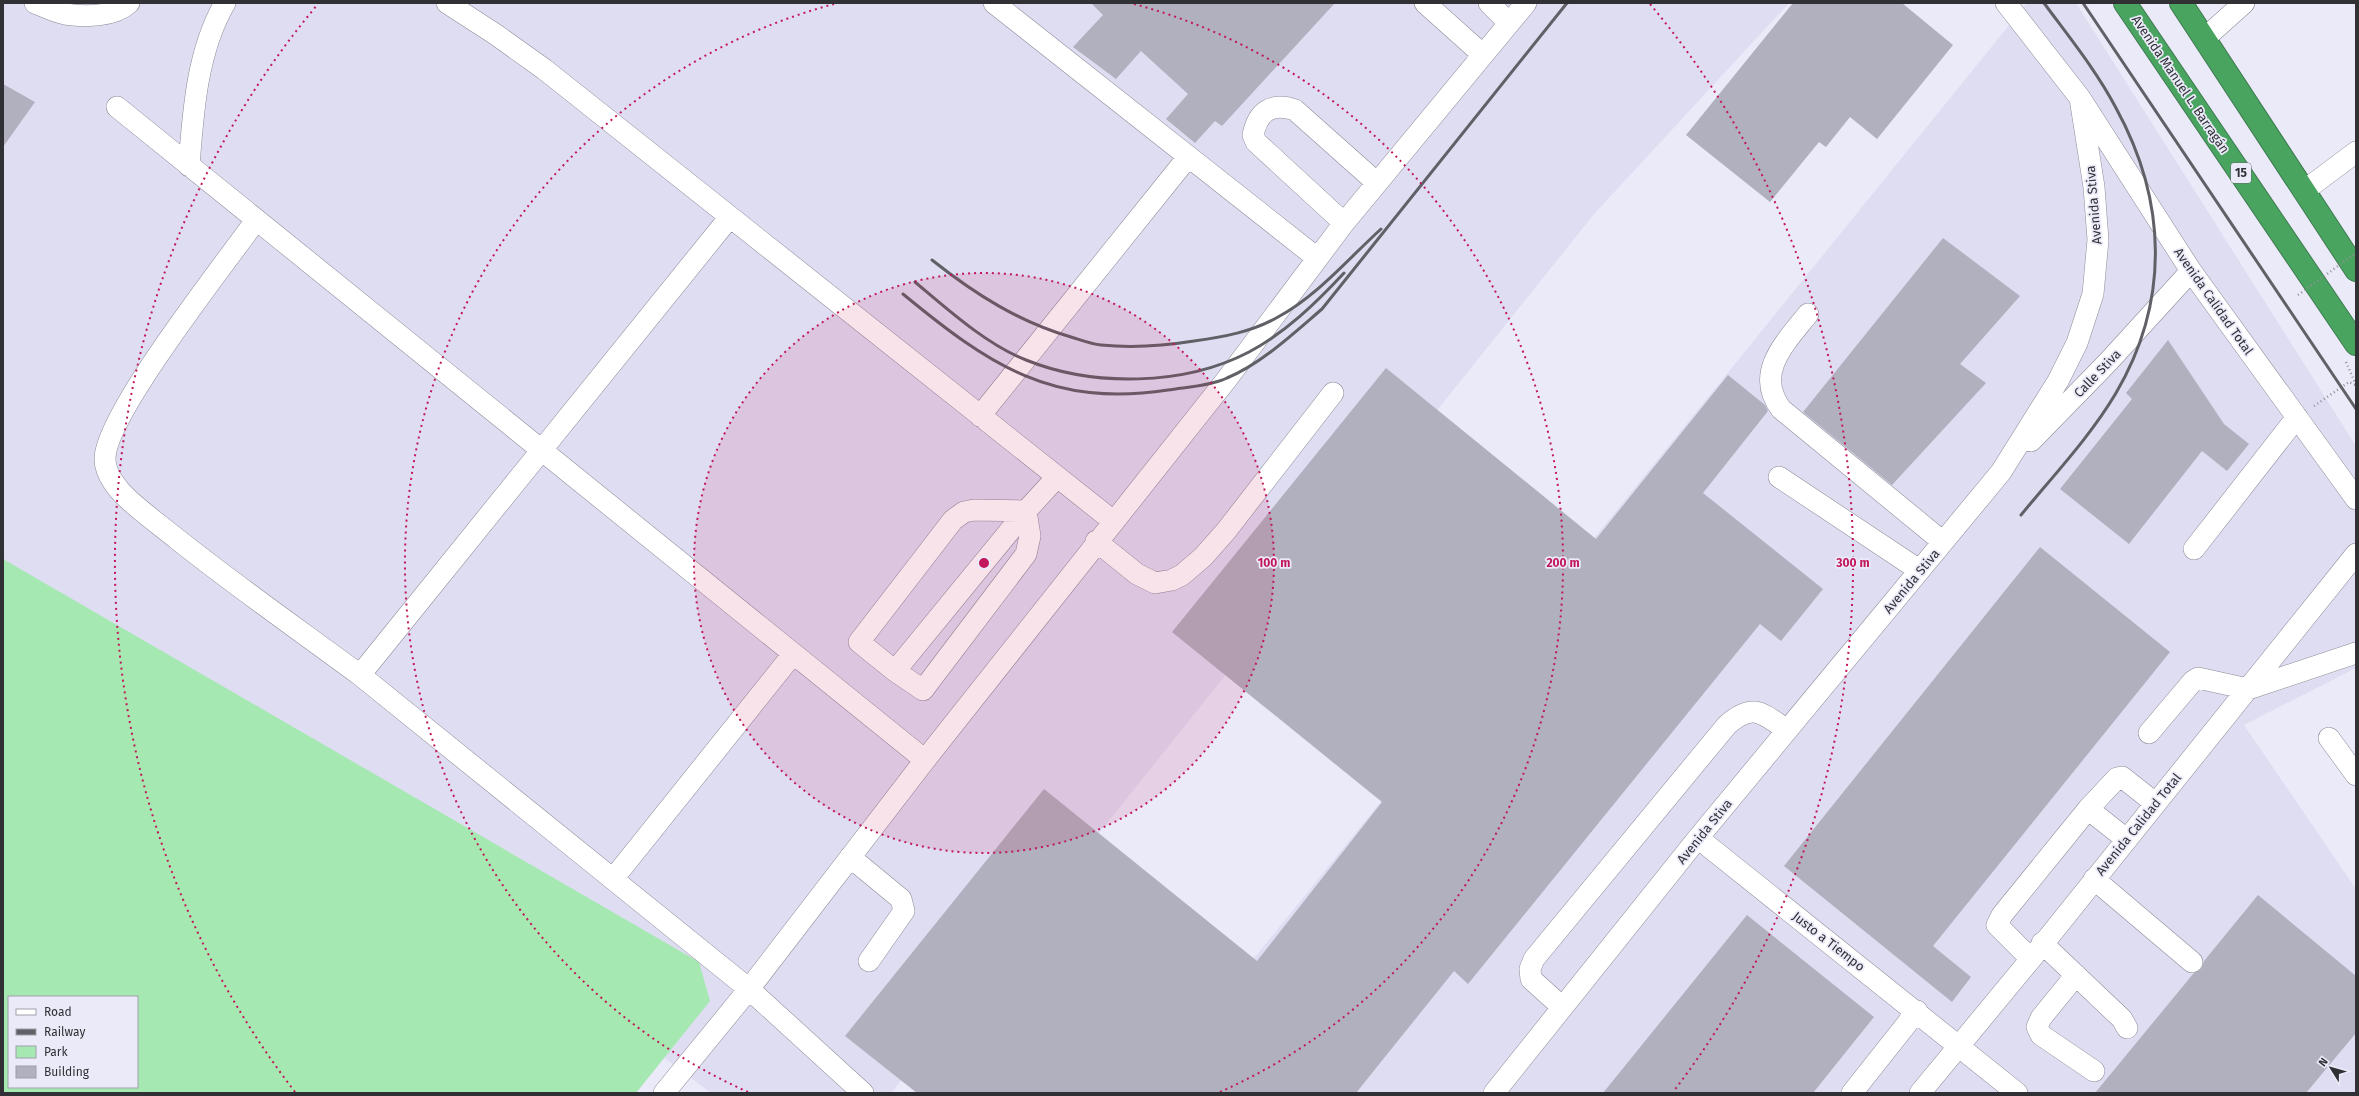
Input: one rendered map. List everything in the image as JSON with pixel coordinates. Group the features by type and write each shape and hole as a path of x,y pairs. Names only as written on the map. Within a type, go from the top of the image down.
{"highway":[{"name":"Avenida Manuel L. Barragán","path":"2125,3 2350,351"},
{"path":"2181,3 2356,270"}],"street":[{"path":"35,3 65,14 101,15 124,8 129,3"},
{"path":"189,166 197,92 207,42 217,17 225,3"},
{"path":"447,3 495,34 544,70 1113,521"},
{"path":"994,3 1317,258"},
{"path":"1425,3 1482,54"},
{"path":"1489,3 1510,22"},
{"path":"664,1093 749,990 925,760 1226,379 1344,223 1482,54 1526,3"},
{"name":"Avenida Stiva","path":"1494,1093 1698,838 2001,472 2058,381 2077,343 2093,294 2098,240 2094,187 2080,98 2006,3"},
{"path":"2205,38 2244,3"},
{"name":"Avenida Calidad Total","path":"2080,98 2191,271 2356,499"},
{"path":"1344,223 1256,142 1253,135 1260,117 1270,108 1283,106 1295,110 1376,184"},
{"path":"117,107 925,760"},
{"path":"2304,191 2356,152"},
{"path":"980,416 1188,157"},
{"path":"360,675 729,218"},
{"path":"256,220 155,361 128,403 107,445 105,460 111,478 127,498 203,560 360,675 749,990 863,1093"},
{"name":"Calle Stiva","path":"2001,472 2109,361 2191,271"},
{"path":"1808,314 1783,344 1773,363 1769,387 1772,398 1781,409 1943,542"},
{"path":"1096,542 1137,574 1155,583 1172,580 1182,575 1203,557 1226,531 1333,393"},
{"path":"2194,549 2297,417"},
{"path":"1779,476 1919,570"},
{"path":"895,671 1026,511 1057,477"},
{"path":"974,510 1026,511 1030,536 1026,554 923,690 895,671 859,642 953,520 964,512 974,510"},
{"name":"Avenida Calidad Total","path":"1920,1093 2356,554"},
{"path":"2149,733 2193,681 2198,678 2248,689 2356,653"},
{"path":"612,879 793,654"},
{"path":"1562,1007 1531,979 1530,969 1534,959 1727,725 1747,712 1755,711 1787,730"},
{"path":"2329,738 2356,775"},
{"path":"2127,1028 2122,1019 2076,975 1997,925 2002,915 2088,809 2117,778 2122,777 2155,803"},
{"path":"2088,809 2126,839"},
{"name":"Justo a Tiempo","path":"1698,838 1959,1045 2010,1091"},
{"path":"850,857 901,899 904,911 869,961"},
{"path":"2094,879 2192,962"},
{"path":"2076,975 2041,1018 2037,1027 2041,1036 2094,1071"},
{"path":"1852,1093 1917,1012"}],"path":[{"path":"2298,295 2356,253"},
{"path":"2297,417 2349,382 2356,385 2350,351"}],"shaded area":[{"path":"3,3 1789,3 1595,213 891,1093 711,1093 3,560"},
{"path":"2027,3 2076,3 2356,446 2356,668 2244,725 2356,889 2356,1093 1145,1093"}],"green space":[{"path":"3,559 699,962 710,1001 636,1093 3,1093"}],"building":[{"path":"1091,3 1335,3 1222,126 1215,121 1195,143 1166,119 1188,94 1141,51 1116,79 1073,47 1103,15"},
{"path":"1793,3 1902,3 1953,45 1877,139 1850,117 1826,147 1819,142 1770,202 1686,135"},
{"path":"3,84 35,102 3,147"},
{"path":"1943,238 2020,296 1960,364 1986,383 1892,485 1803,412"},
{"path":"2168,340 2224,424 2249,444 2227,471 2202,451 2129,544 2060,489 2132,399 2126,393"},
{"path":"1386,368 1596,539 1728,375 1765,405 1768,411 1703,493 1823,589 1781,641 1760,624 1468,984 1454,971 1356,1093 917,1093 845,1036 1044,789 1257,961 1382,802 1172,632"},
{"path":"2040,547 2170,652 1933,946 1971,977 1952,1002 1784,866"},
{"path":"2258,895 2356,976 2356,1033 2306,1093 2095,1093 2193,974 2201,969 2204,961"},
{"path":"1747,915 1874,1017 1813,1093 1603,1093"}],"railway":[{"path":"903,294 964,341 994,360 1024,375 1056,386 1090,393 1127,394 1198,386 1227,378 1240,372 1265,356 1289,338 1322,309 1567,3"},
{"path":"2021,515 2095,425 2116,393 2134,358 2146,323 2153,287 2155,251 2153,215 2145,179 2133,143 2100,80 2044,3"},
{"path":"2083,3 2356,409"},
{"path":"932,260 998,306 1052,331 1086,342 1101,345 1159,345 1226,336 1258,327 1278,317 1306,299 1319,288 1381,229"},
{"path":"915,282 954,315 982,336 1026,360 1052,369 1080,375 1138,379 1168,377 1196,371 1224,363 1249,352 1275,336 1300,317 1344,273"}]}
